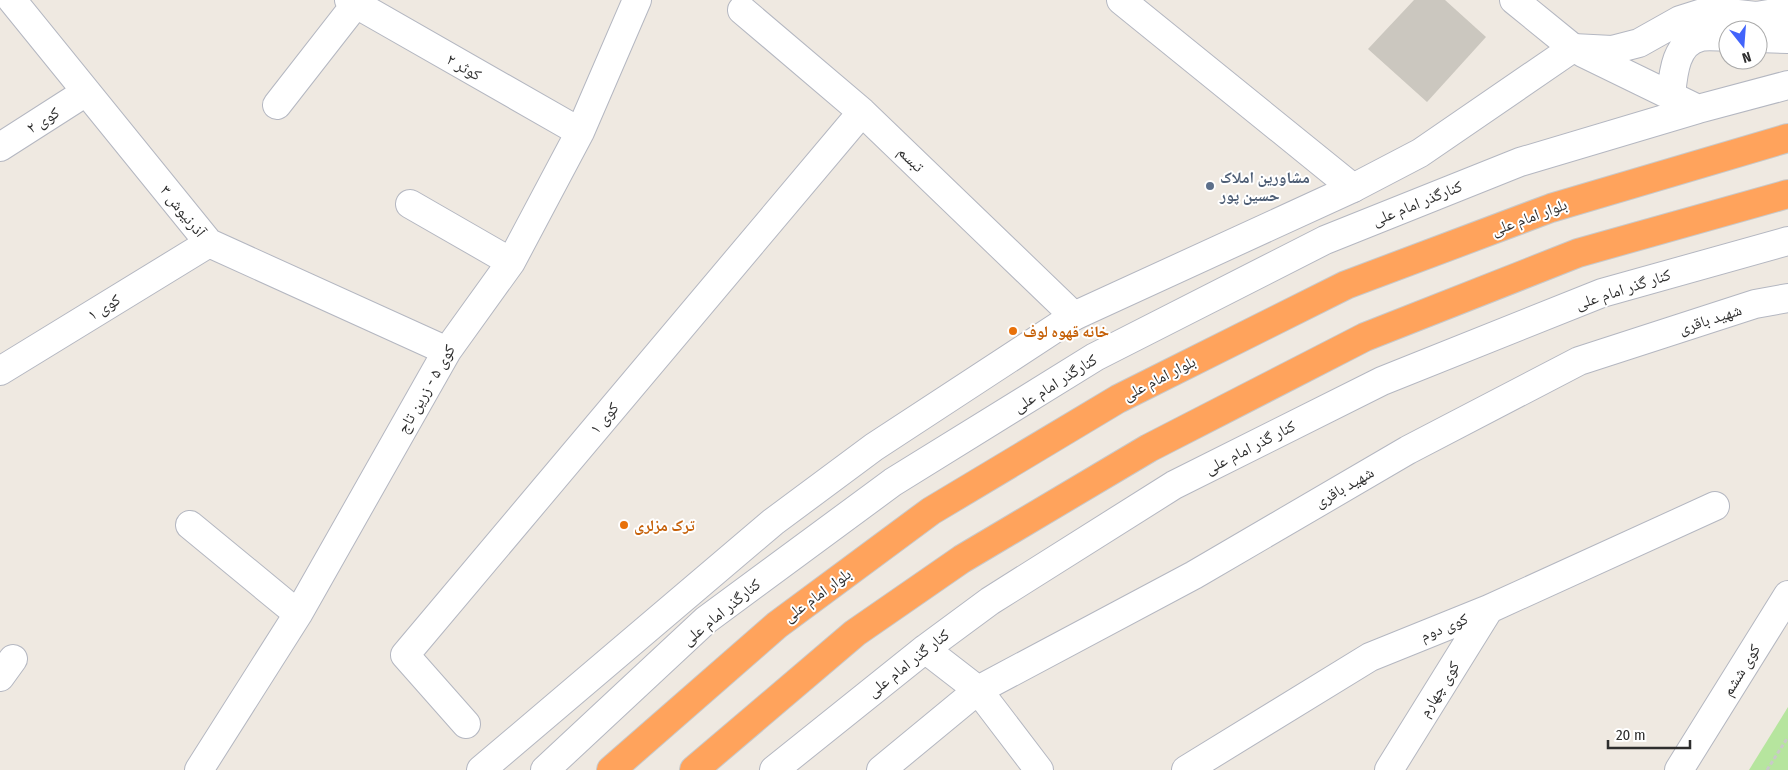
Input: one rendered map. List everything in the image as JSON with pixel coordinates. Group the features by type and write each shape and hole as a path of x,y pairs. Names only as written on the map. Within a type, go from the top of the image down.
{"highway":[{"name":"بلوار امام علی","path":"611,770 777,625 931,511 1118,398 1346,285 1551,208 1788,138"},
{"path":"694,770 855,633 962,560 1149,448 1365,337 1578,253 1788,194"}],"street":[{"name":"آذرنیوش ۳","path":"12,0 209,243 447,351"},
{"path":"1121,0 1353,188"},
{"path":"1514,0 1573,48 1698,109 1788,85"},
{"name":"کوی ۵ - زرین تاج","path":"199,770 298,614 447,351 511,262 580,132 634,1"},
{"path":"277,106 352,2"},
{"name":"کوثر ۲","path":"352,2 580,132"},
{"name":"تبسم","path":"742,10 862,112 1074,316"},
{"path":"481,770 773,522 874,447 1074,316 1353,188 1420,153 1573,48 1612,50 1639,43 1680,20 1699,14 1720,12 1756,16 1788,11"},
{"path":"1671,96 1677,59 1684,46 1700,37 1718,37"},
{"path":"1768,38 1788,38"},
{"name":"کوی ۲","path":"0,147 86,92"},
{"name":"کنارگذر امام علی","path":"545,770 706,620 867,500 1095,358 1325,240 1520,162 1698,109"},
{"name":"کوی ۱","path":"466,724 405,655 862,112"},
{"path":"410,204 511,262"},
{"name":"کنار گذر امام علی","path":"774,770 925,649 990,601 1174,486 1382,381 1602,293 1788,241"},
{"name":"کوی ۱","path":"0,371 209,243"},
{"name":"شهید باقری","path":"881,770 978,690 1194,574 1408,450 1578,361 1755,304 1788,298"},
{"path":"894,482 922,415"},
{"path":"773,522 867,500"},
{"name":"کوی دوم","path":"1186,770 1370,656 1489,609 1715,506"},
{"path":"190,525 298,614"},
{"name":"کوی ششم","path":"1679,770 1788,595"},
{"name":"کوی چهارم","path":"1389,770 1489,609"},
{"path":"925,649 978,690 1039,770"}],"path":[{"path":"1767,770 1788,736"}],"green space":[{"path":"1788,707 1788,770 1749,770"}],"building":[{"path":"1414,0 1445,0 1486,37 1427,102 1368,49"}],"place":[{"name":"مشاورین املاک حسین پور","path":"1210,186"},
{"name":"خانه قهوه لوف","path":"1013,331"},
{"name":"ترک مزلری","path":"624,525"}]}
